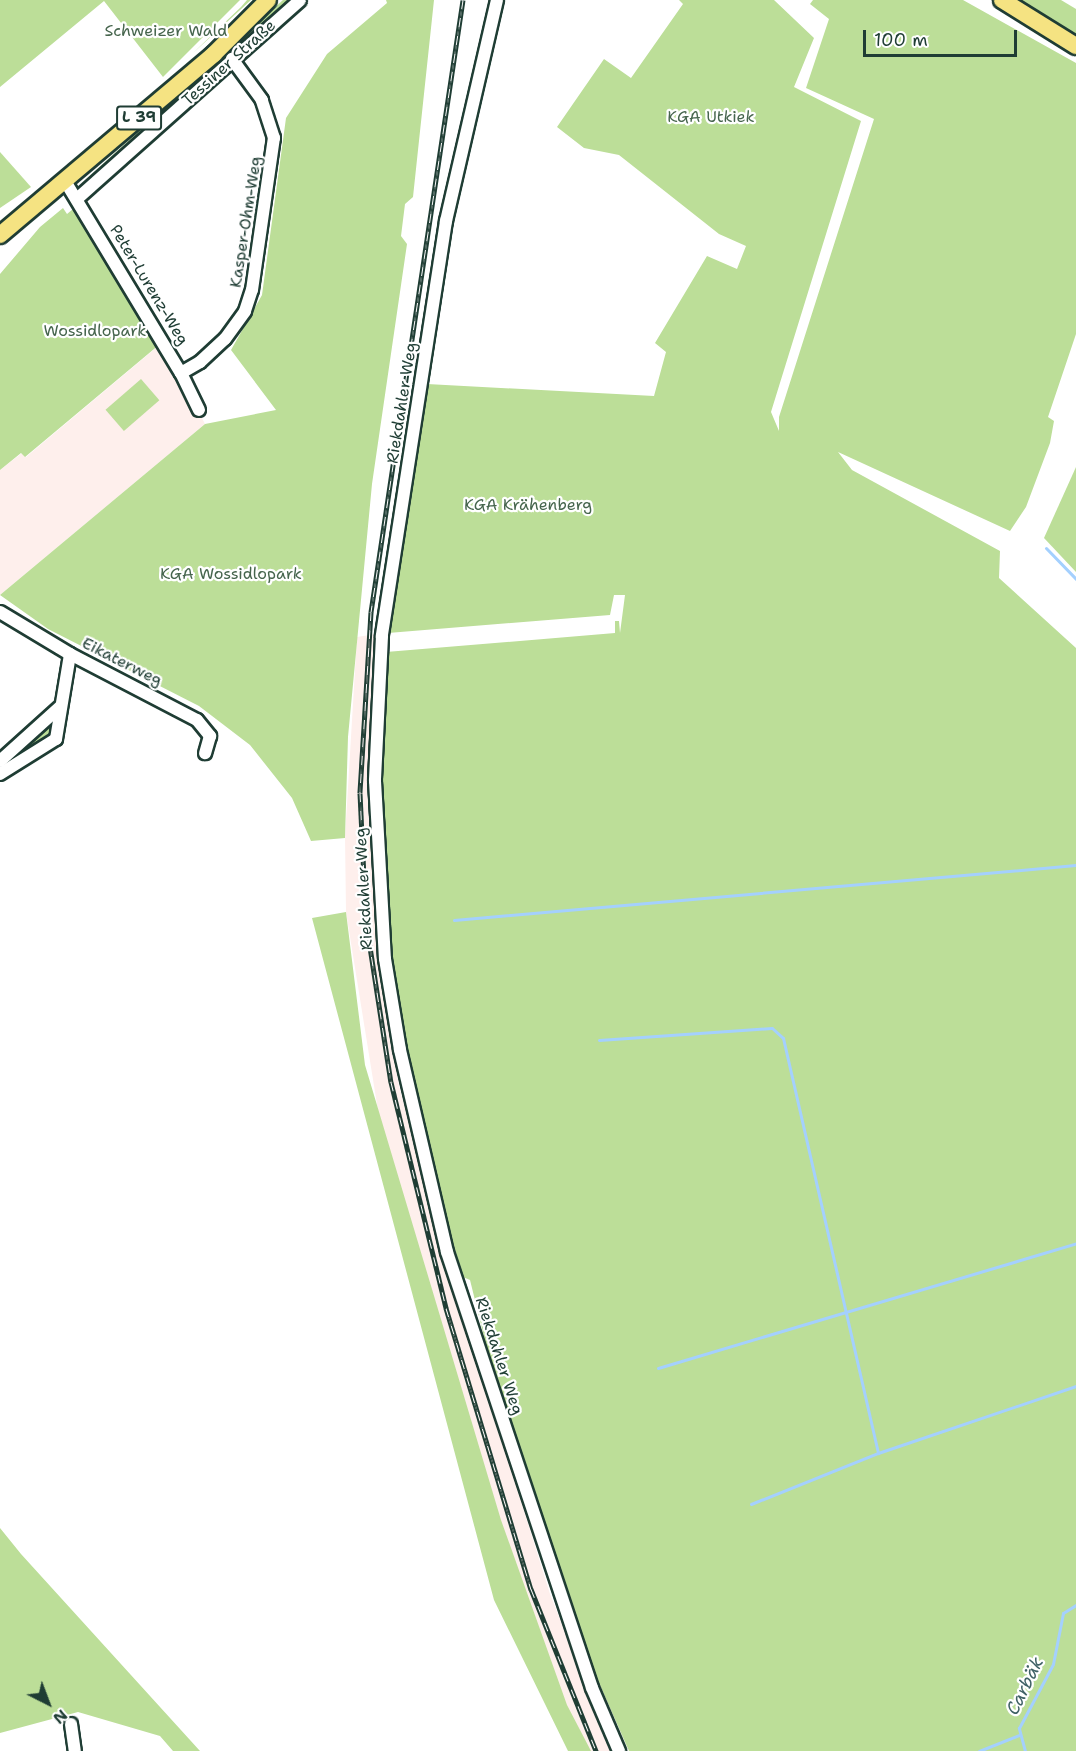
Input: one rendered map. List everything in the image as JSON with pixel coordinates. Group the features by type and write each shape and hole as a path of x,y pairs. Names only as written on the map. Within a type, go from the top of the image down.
{"main road":[{"name":"Tessiner Straße","path":"0,235 214,54 268,0"},
{"path":"1002,0 1076,46"}],"street":[{"name":"Tessiner Straße","path":"78,198 300,0"},
{"name":"Riekdahler Weg","path":"497,0 446,221 382,636 375,781 385,959 400,1050 447,1251 592,1688 619,1751"},
{"name":"Kasper-Ohm-Weg","path":"182,373 200,362 225,339 245,311 252,290 274,138 262,100 232,59"},
{"name":"Peter-Lurenz-Weg","path":"65,181 78,198 182,373 198,410"},
{"name":"Eikaterweg","path":"0,612 70,654 197,720 210,736 205,753"},
{"path":"0,774 56,739 70,654"},
{"path":"0,761 60,707"},
{"path":"71,1724 75,1751"}],"shaded area":[{"path":"163,342 205,424 0,595 0,470 22,453 26,457"},
{"path":"376,634 369,740 370,842 386,1014 399,1086 443,1252 550,1594 612,1751 580,1751 537,1650 380,1123 346,912 345,837 357,637"}],"green space":[{"name":"Schweizer Wald","path":"0,0 240,0 163,77 104,1 0,87"},
{"path":"247,0 251,0 192,54 241,7"},
{"path":"283,0 293,0 82,190 82,183"},
{"name":"KGA Wossidlopark","path":"386,0 434,0 413,197 405,204 401,236 407,244 372,484 348,737 345,838 311,841 292,798 250,745 199,706 48,629 0,595 205,424 276,410 231,350 262,295 286,118 327,54 387,3"},
{"path":"679,0 774,0 814,38 794,87 861,121 771,412 779,431 779,417 874,119 806,88 829,19 810,4 813,0 963,0 1076,63 1076,334 1048,417 1054,421 1050,443 1026,507 1010,531 838,452 852,470 1000,551 999,578 1076,648 1076,1751 629,1751 589,1660 494,1377 470,1280 463,1277 444,1212 409,1065 394,974 381,795 386,652 615,633 615,621 619,621 620,633 625,595 614,595 610,615 388,633 427,384 654,396 666,352 655,343 707,256 737,269 746,246 719,234 619,155 584,148 557,127 604,59 631,78 683,4"},
{"path":"1013,0 1061,0 1076,9 1076,40"},
{"path":"0,152 31,187 0,208"},
{"name":"Wossidlopark","path":"79,204 160,344 25,457 21,453 0,470 0,274 40,227 63,208 67,214"},
{"path":"141,379 159,400 124,431 106,410"},
{"path":"1076,467 1076,572 1044,538"},
{"path":"54,719 49,740 0,766"},
{"path":"346,912 365,1065 501,1520 567,1705 591,1751 568,1751 494,1600 312,918"},
{"path":"0,1528 200,1751 173,1751 160,1736 78,1712 0,1733"}],"waterway":[{"path":"1046,548 1076,579"},
{"path":"454,920 1076,865"},
{"path":"599,1040 772,1028 783,1038 878,1453 1076,1386"},
{"path":"658,1368 1076,1243"},
{"path":"751,1504 878,1453"},
{"name":"Carbäk","path":"1025,1751 1019,1728 1053,1664 1063,1613 1076,1605"},
{"path":"979,1751 1019,1735"}],"railway":[{"path":"463,0 371,612 360,793 366,921 391,1082 446,1308 531,1589 596,1751"}],"park label":[{"name":"KGA Utkiek","path":"711,117"},
{"name":"KGA Krähenberg","path":"528,505"}]}
